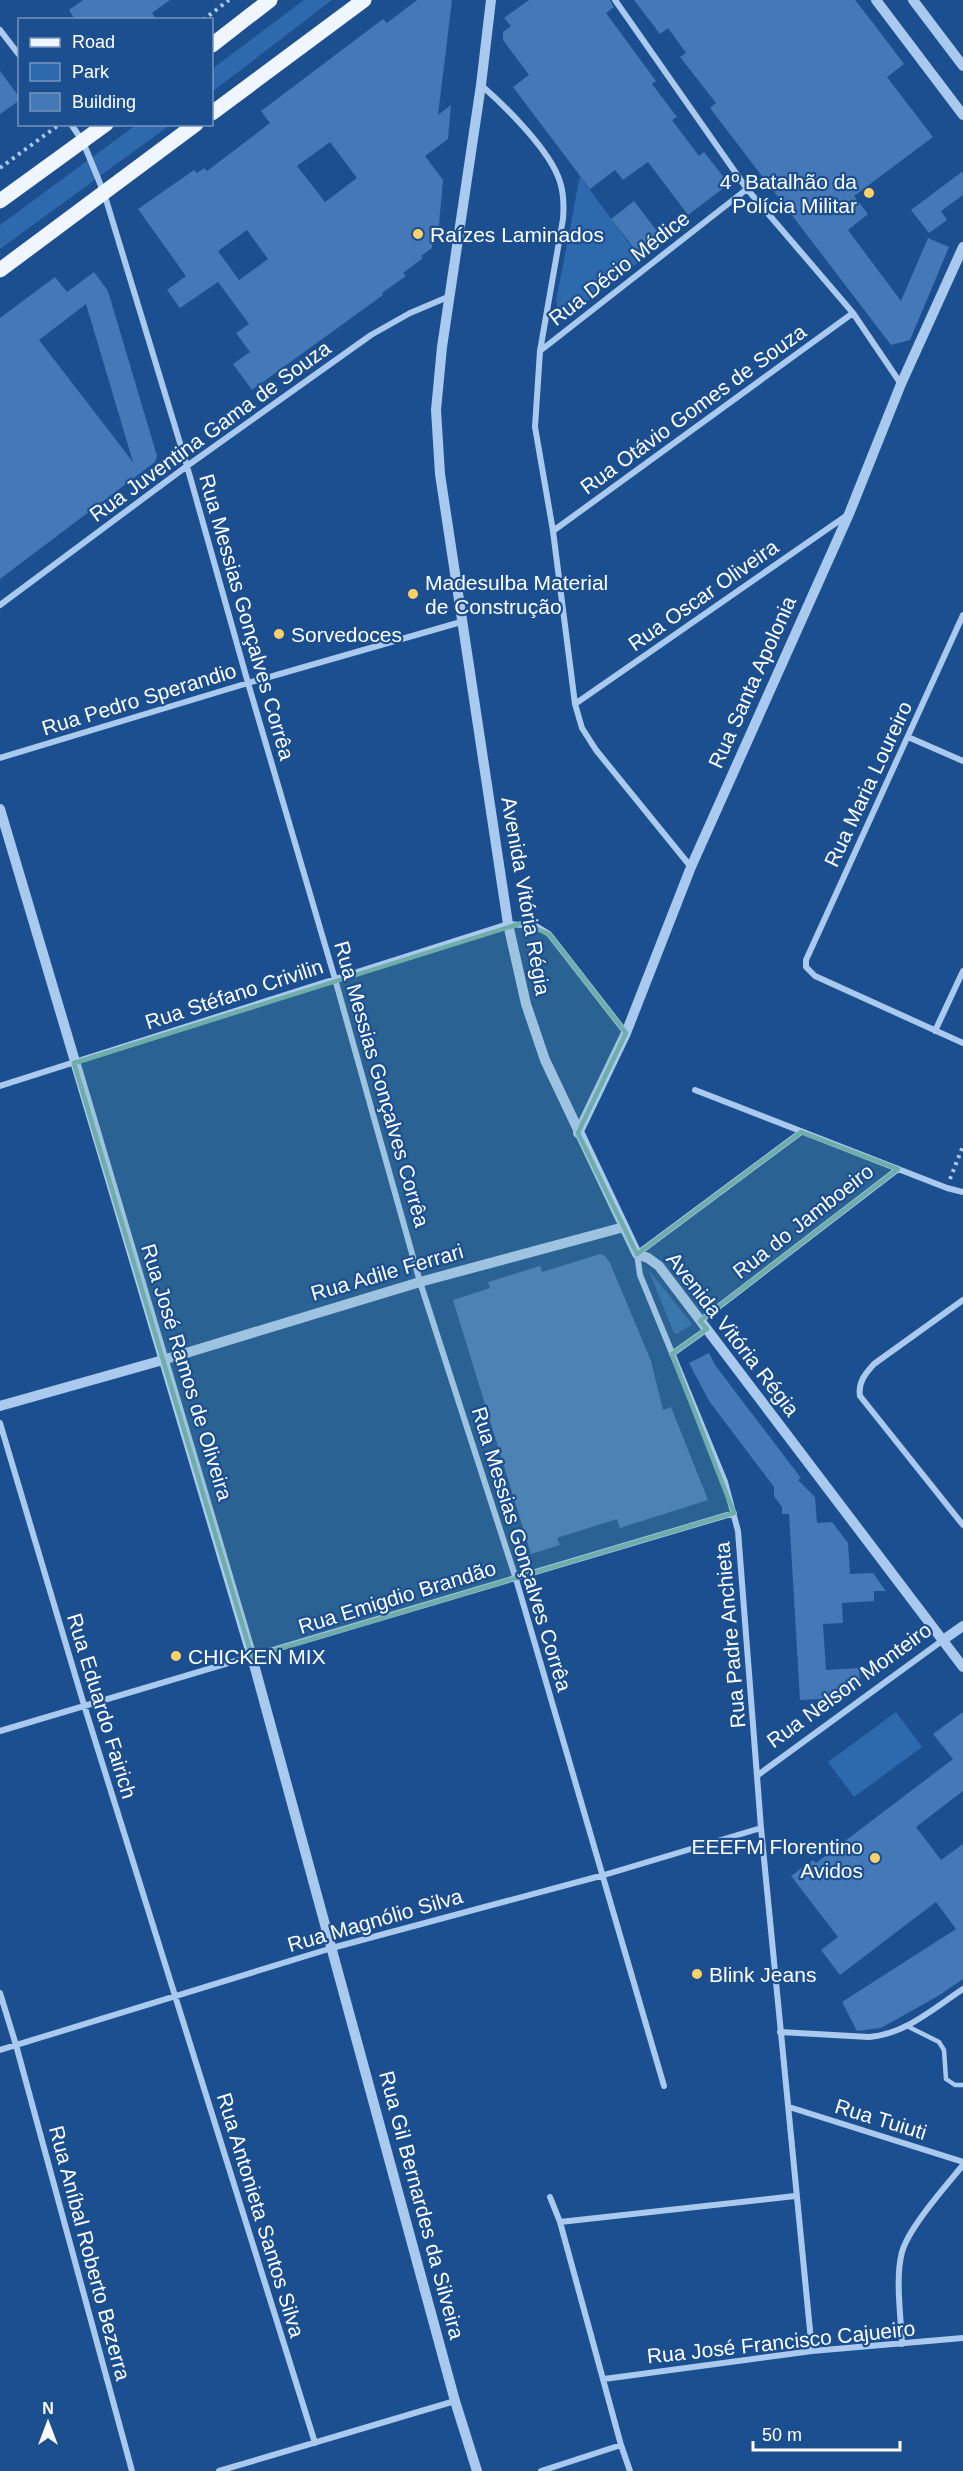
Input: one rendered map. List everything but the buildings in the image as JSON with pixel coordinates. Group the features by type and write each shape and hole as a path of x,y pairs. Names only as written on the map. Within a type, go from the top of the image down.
{"main road":[{"path":"213,44 270,0"},
{"path":"213,112 364,0"},
{"path":"0,201 103,126"},
{"path":"0,270 193,126"}],"street":[{"name":"Avenida Vitória Régia","path":"490,0 481,85 448,297 436,410 440,474 461,622 508,924 526,1004 545,1060 637,1254 659,1266 963,1667"},
{"path":"615,0 747,189 853,313 901,384"},
{"path":"876,0 963,115"},
{"path":"913,0 963,66"},
{"path":"0,30 18,53"},
{"path":"481,85 511,111 553,166 560,179 564,197 563,219 540,351 536,427 553,531 575,704 582,728 596,750 691,867"},
{"name":"Rua Messias Gonçalves Corrêa","path":"72,126 83,142 104,193 187,466 420,1282 516,1579 664,2086"},
{"name":"Rua Décio Médice","path":"540,351 747,189"},
{"name":"Rua Santa Apolonia","path":"579,1133 626,1033 691,867 849,514 901,384 963,247"},
{"name":"Rua Juventina Gama de Souza","path":"0,605 187,466 372,335 410,313 448,297"},
{"name":"Rua Otávio Gomes de Souza","path":"553,531 853,313"},
{"name":"Rua Oscar Oliveira","path":"575,704 849,514"},
{"name":"Rua Maria Loureiro","path":"935,1031 815,976 806,966 808,952 963,615"},
{"name":"Rua Pedro Sperandio","path":"0,758 461,622"},
{"path":"908,737 963,761"},
{"name":"Rua José Ramos de Oliveira","path":"0,809 252,1658 332,1948"},
{"path":"508,924 536,926 549,934 626,1033"},
{"name":"Rua Stéfano Crivilin","path":"0,1086 508,924"},
{"path":"963,971 935,1031 963,1043"},
{"path":"695,1090 947,1188 963,1192"},
{"path":"637,1254 801,1132"},
{"name":"Rua do Jamboeiro","path":"672,1354 703,1325 898,1169"},
{"name":"Rua Adile Ferrari","path":"0,1406 163,1360 420,1282 624,1227"},
{"name":"Rua Padre Anchieta","path":"637,1254 640,1275 725,1482 735,1513 741,1550 761,1828 789,2108 795,2196 812,2351"},
{"path":"963,1300 874,1364 865,1374 859,1389 860,1396 963,1525"},
{"name":"Rua Eduardo Fairich","path":"0,1423 84,1705 176,1997"},
{"name":"Rua Emigdio Brandão","path":"0,1731 735,1513"},
{"name":"Rua Nelson Monteiro","path":"758,1775 963,1626"},
{"name":"Rua Magnólio Silva","path":"0,2050 332,1948 604,1875 761,1828"},
{"name":"Rua Gil Bernardes da Silveira","path":"332,1948 455,2401 477,2471"},
{"path":"780,2032 882,2036 907,2026 963,1989"},
{"name":"Rua Aníbal Roberto Bezerra","path":"0,1993 132,2471"},
{"name":"Rua Antonieta Santos Silva","path":"176,1997 315,2444"},
{"name":"Rua Tuiuti","path":"789,2108 963,2163"},
{"path":"902,2344 900,2271 902,2251 910,2235 963,2163"},
{"path":"560,2222 795,2196"},
{"path":"550,2197 560,2222 630,2471"},
{"name":"Rua José Francisco Cajueiro","path":"604,2379 812,2351 963,2338"},
{"path":"219,2471 455,2401"},
{"path":"541,2471 621,2445"}],"lane":[{"path":"907,2026 939,2042 944,2050 946,2079 955,2085 963,2085"}],"path":[{"path":"206,18 229,0"},
{"path":"0,168 57,126"},
{"path":"947,1188 963,1146"}],"highlighted area":[{"path":"522,923 549,934 626,1033 578,1133 637,1254 801,1132 898,1169 700,1321 707,1329 672,1354 734,1513 252,1657 74,1063"}],"green space":[{"path":"304,0 332,0 213,91 213,68"},
{"path":"135,126 169,126 0,249 0,225"},
{"path":"580,176 641,260 575,311 566,314 558,310 556,301"},
{"path":"648,1269 692,1324 677,1334 674,1333"},
{"path":"896,1712 922,1747 854,1797 828,1762"}],"place":[{"name":"4º Batalhão da Polícia Militar","path":"869,193"},
{"name":"Raízes Laminados","path":"418,234"},
{"name":"Madesulba Material de Construção","path":"413,594"},
{"name":"Sorvedoces","path":"279,634"},
{"name":"CHICKEN MIX","path":"176,1656"},
{"name":"EEEFM Florentino Avidos","path":"875,1858"},
{"name":"Blink Jeans","path":"697,1974"}]}
